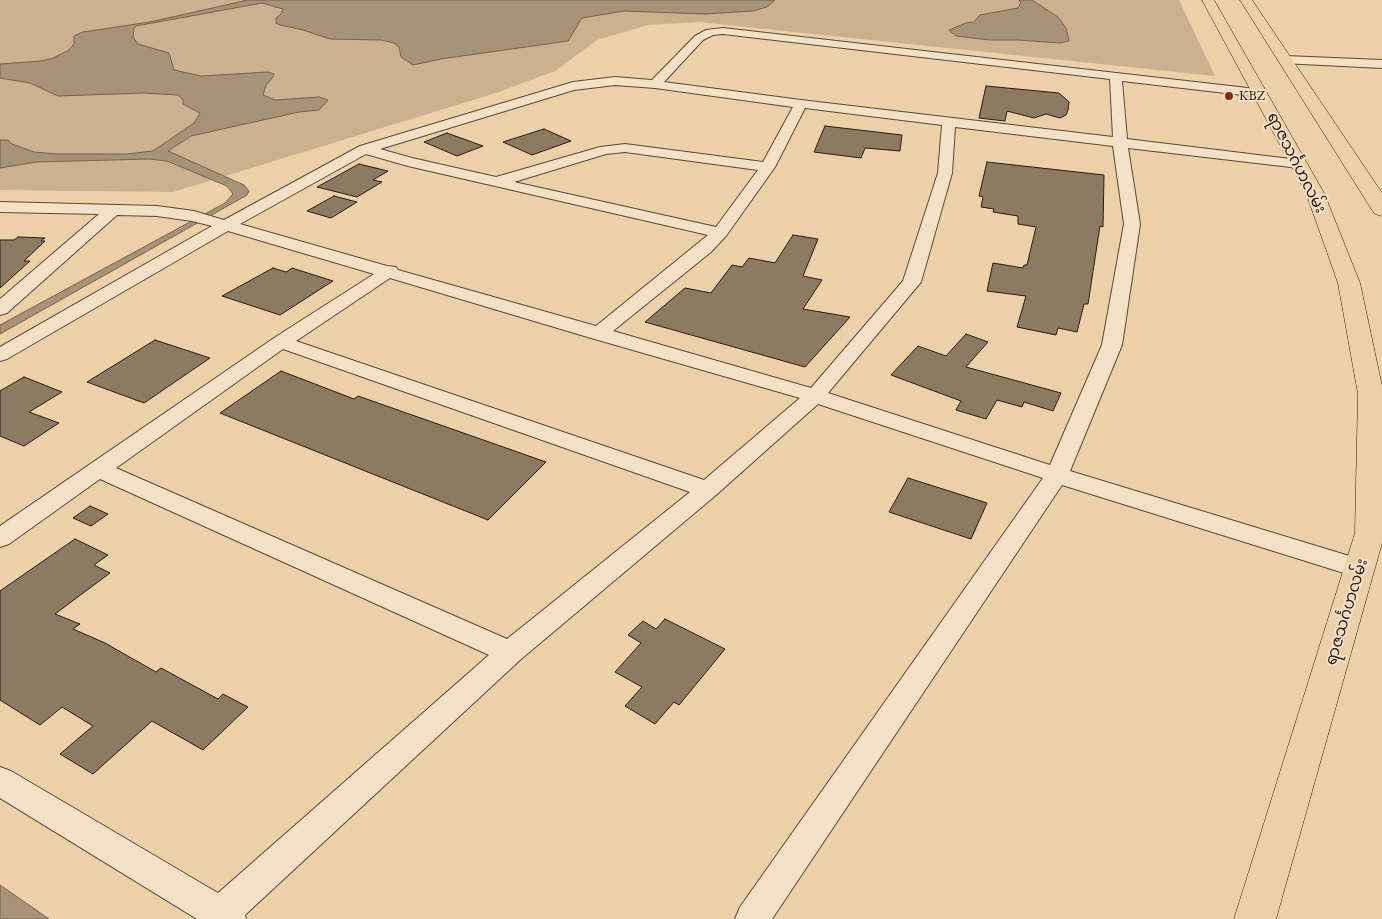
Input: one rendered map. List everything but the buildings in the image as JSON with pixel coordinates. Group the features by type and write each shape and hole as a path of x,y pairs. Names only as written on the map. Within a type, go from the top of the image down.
{"main road":[{"name":"ရာဇသင်္ဂဟလမ်း","path":"1208,0 1315,193 1349,283 1371,394 1370,533 1255,919"},
{"path":"1246,0 1382,210"}],"street":[{"path":"655,84 699,38 710,32 723,31 1260,93"},
{"path":"1286,60 1382,64"},
{"path":"752,919 1057,475 1112,345 1132,224 1120,143 1116,76"},
{"path":"0,355 210,220 365,149 573,86 615,81 655,84 801,104 1299,164"},
{"path":"598,334 705,248 720,233 768,167 801,104"},
{"path":"0,782 225,916 510,652 708,490 815,396 912,282 945,173 949,122"},
{"path":"497,182 605,150 625,148 768,167"},
{"path":"365,149 408,162 720,233"},
{"path":"0,207 157,211 210,220 815,396 1057,475 1360,568"},
{"path":"1,308 112,210"},
{"path":"0,538 281,342 390,271"},
{"path":"281,342 708,490"},
{"path":"97,469 510,652"}],"shaded area":[{"path":"0,0 1179,0 1215,76 699,22 648,25 597,40 555,71 496,93 173,192 0,190"},
{"path":"248,0 775,0 767,7 753,11 705,14 624,11 582,18 568,41 441,59 413,65 401,57 399,47 394,43 381,40 330,39 280,25 276,23 276,18 283,9 262,3 136,26 133,37 138,44 169,53 174,70 201,76 268,72 274,74 266,85 263,95 275,100 319,97 328,100 319,110 299,112 191,136 168,151 244,185 249,191 247,195 0,334 0,325 225,203 233,194 227,186 167,161 149,159 36,162 0,168 0,140 8,140 12,144 34,152 57,154 127,154 153,151 194,123 200,113 183,104 183,100 178,95 144,93 58,96 30,83 0,78 0,64 41,61 53,58 69,50 74,44 74,36 83,32 150,22"},
{"path":"1019,0 1032,0 1058,17 1066,28 1069,41 1060,43 990,40 956,36 949,30 974,22 980,15 1018,8 1021,3"},
{"path":"0,885 49,919 0,919"}],"place":[{"name":"KBZ","path":"1229,96"}]}
